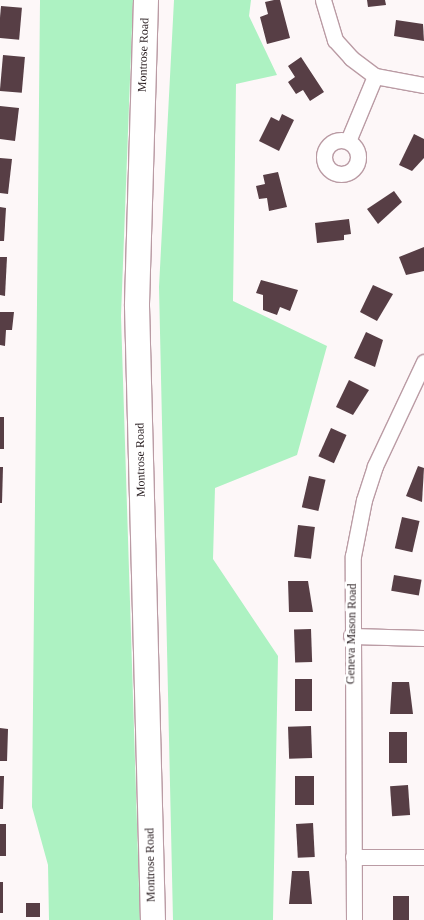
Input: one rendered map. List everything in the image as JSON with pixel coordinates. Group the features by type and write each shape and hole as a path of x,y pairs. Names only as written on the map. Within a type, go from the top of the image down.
{"main road":[{"name":"Montrose Road","path":"146,0 137,306 153,920"}],"street":[{"path":"323,0 335,40 375,76 424,85"},
{"path":"348,141 375,76"},
{"name":"Geneva Mason Road","path":"354,920 351,636 353,556 364,500 382,450 424,362"},
{"path":"351,636 424,638"},
{"path":"353,857 424,857"}],"green space":[{"path":"40,0 133,0 121,316 140,920 49,920 48,865 32,807"},
{"path":"174,0 251,0 249,16 277,75 236,84 233,301 327,346 297,455 215,488 213,559 278,656 273,920 173,920 159,287"}],"building":[{"path":"280,0 290,38 267,44 260,17 268,14 265,2"},
{"path":"367,0 385,0 386,5 368,7"},
{"path":"1,6 22,8 19,40 0,38"},
{"path":"396,20 423,24 424,41 394,36"},
{"path":"3,55 25,57 22,93 0,91"},
{"path":"301,57 324,92 310,101 303,90 296,94 288,82 295,77 288,66"},
{"path":"0,106 19,108 15,141 0,139"},
{"path":"282,114 294,120 279,151 259,141 271,117 279,121"},
{"path":"414,134 424,139 424,158 412,171 399,165"},
{"path":"0,158 12,159 8,194 0,193"},
{"path":"278,172 287,207 269,211 267,198 259,199 256,186 265,184 263,175"},
{"path":"394,191 402,202 378,224 367,209"},
{"path":"0,207 6,208 4,241 0,241"},
{"path":"349,219 351,234 344,235 344,240 317,243 315,223"},
{"path":"424,247 424,271 406,275 399,257"},
{"path":"0,257 7,257 5,296 0,295"},
{"path":"261,280 298,290 290,311 280,307 277,315 263,310 263,295 256,293"},
{"path":"373,285 393,294 377,321 360,312"},
{"path":"0,312 14,312 12,330 6,330 5,346 0,345"},
{"path":"366,332 383,340 375,367 354,358"},
{"path":"349,380 369,390 353,415 336,407"},
{"path":"0,417 4,417 4,449 0,449"},
{"path":"331,428 347,435 334,463 318,456"},
{"path":"418,466 424,468 422,502 406,496"},
{"path":"0,467 3,467 2,503 0,503"},
{"path":"309,476 326,480 318,511 302,507"},
{"path":"402,517 420,521 412,552 395,548"},
{"path":"298,525 315,527 311,559 294,557"},
{"path":"394,575 422,580 419,596 391,591"},
{"path":"288,581 308,581 313,612 289,612"},
{"path":"311,629 312,662 295,663 294,630"},
{"path":"295,679 312,679 312,711 295,711"},
{"path":"392,682 409,682 413,714 390,714"},
{"path":"311,726 312,758 289,759 288,727"},
{"path":"0,728 8,729 7,761 0,761"},
{"path":"389,732 407,732 407,763 389,763"},
{"path":"0,776 4,776 3,809 0,809"},
{"path":"295,776 314,776 314,805 295,805"},
{"path":"408,785 410,815 392,816 390,786"},
{"path":"313,823 315,857 298,858 296,824"},
{"path":"0,824 6,824 6,856 0,856"},
{"path":"292,871 309,871 312,904 289,904"},
{"path":"0,882 3,882 3,913 0,913"},
{"path":"393,896 409,896 409,920 393,920"},
{"path":"26,903 40,903 40,917 26,917"}]}
